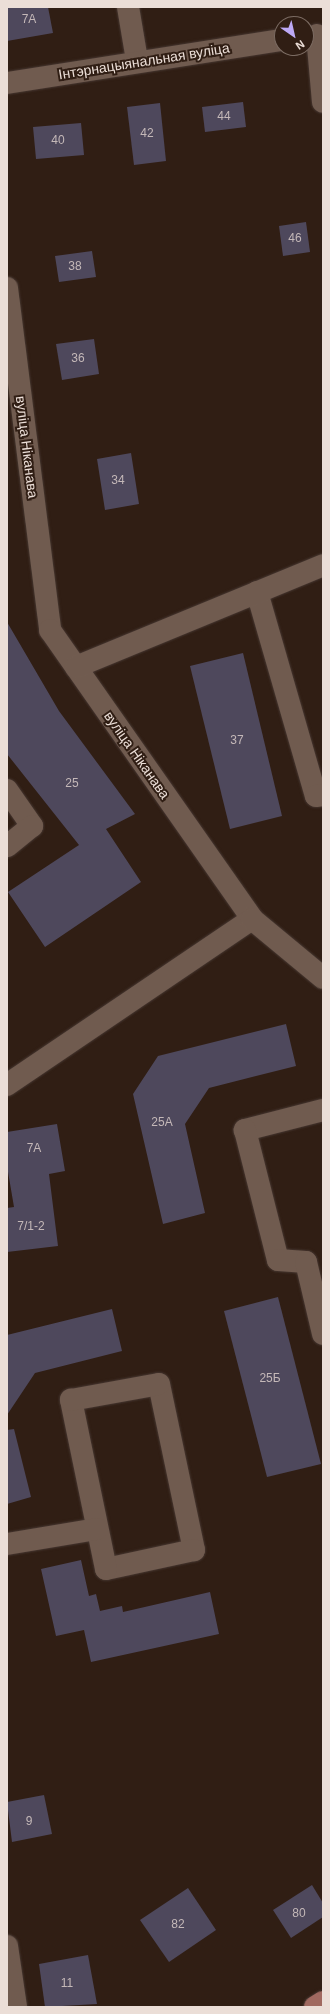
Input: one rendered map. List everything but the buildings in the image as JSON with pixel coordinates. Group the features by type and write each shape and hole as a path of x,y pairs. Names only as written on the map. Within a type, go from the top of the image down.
{"main road":[{"path":"316,2007 323,2002"}],"street":[{"path":"128,7 137,60"},
{"path":"315,35 323,102"},
{"name":"Інтэрнацыянальная вуліца","path":"7,83 137,60 274,41"},
{"name":"вуліца Ніканава","path":"7,288 50,630 252,919 323,978"},
{"path":"76,667 323,565"},
{"path":"257,592 316,796 323,795"},
{"path":"7,790 32,826 7,846"},
{"path":"7,1085 252,919"},
{"path":"323,1110 245,1130 278,1260 315,1259 323,1334"},
{"path":"159,1384 194,1550 106,1569 97,1529 71,1400 159,1384"},
{"path":"7,1544 97,1529"},
{"path":"7,1946 16,2007"}]}
